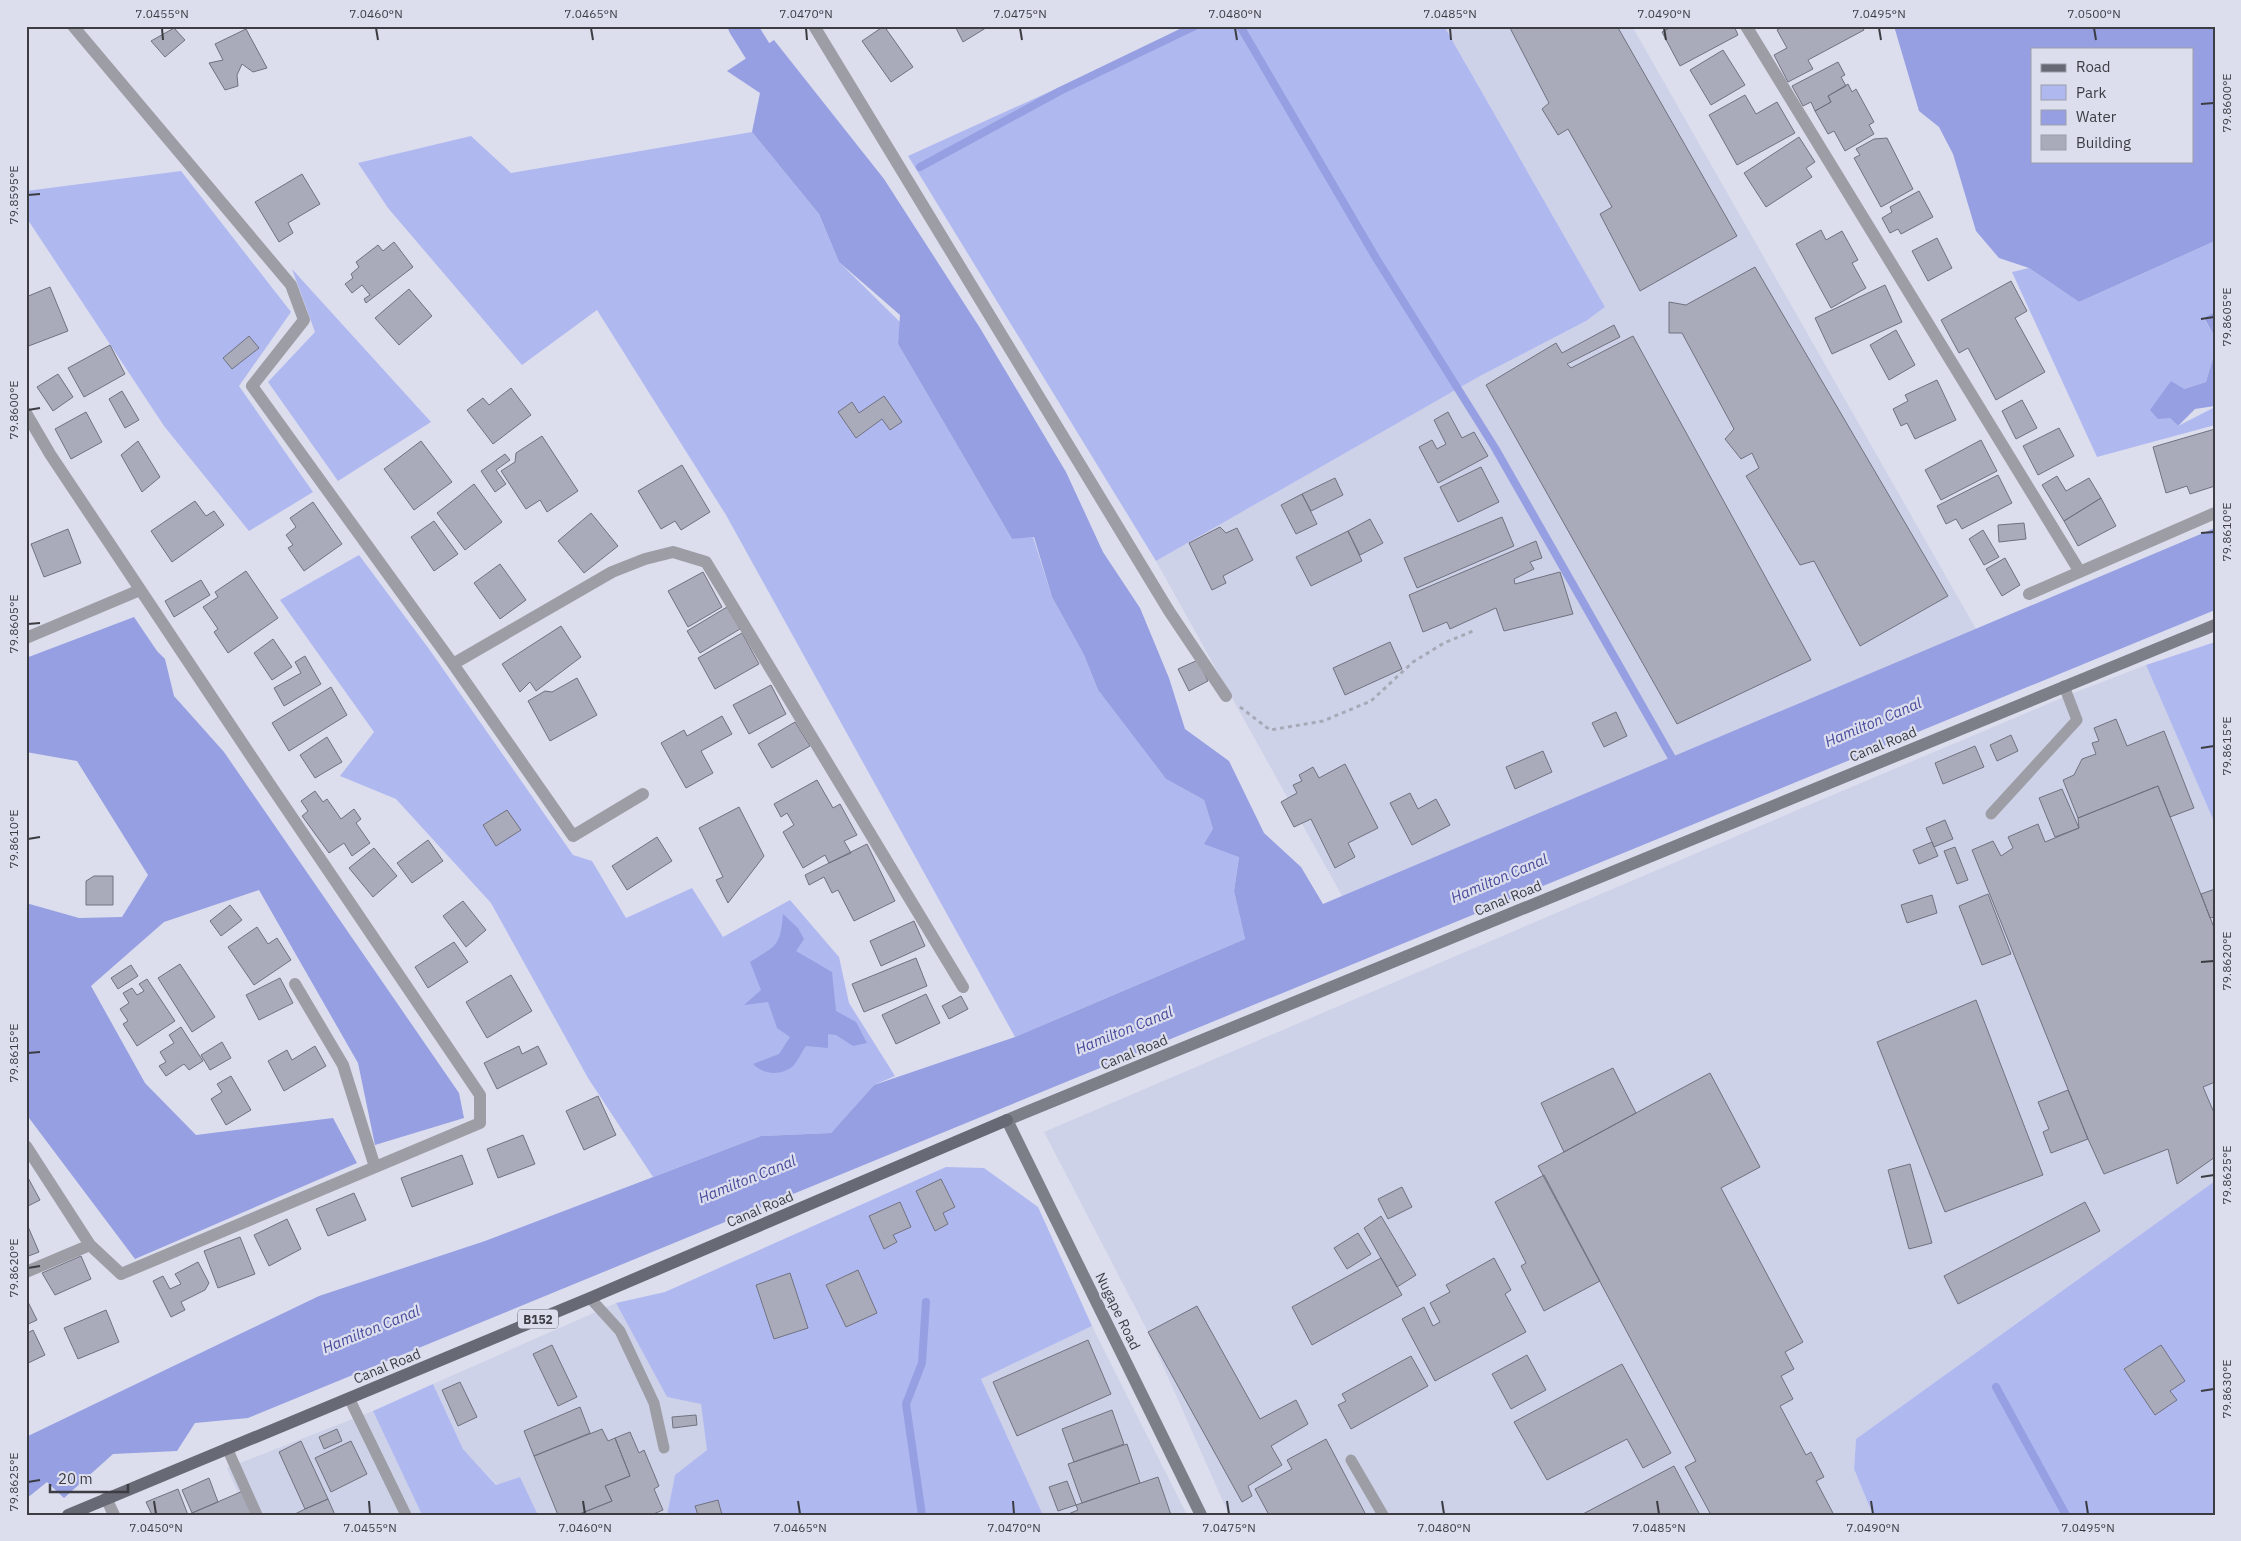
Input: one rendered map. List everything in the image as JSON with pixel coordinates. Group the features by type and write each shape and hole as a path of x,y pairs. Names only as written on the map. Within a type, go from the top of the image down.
{"main road":[{"name":"Canal Road","path":"68,1515 590,1298 1007,1120 2215,625"},
{"name":"Nugape Road","path":"1007,1120 1201,1515"}],"street":[{"path":"73,26 290,285 304,320 252,386 453,664 573,836 643,794"},
{"path":"814,26 1169,610 1226,696"},
{"path":"1746,26 2080,572"},
{"path":"26,413 50,454 140,590 480,1095 480,1123 121,1274 90,1245 26,1146"},
{"path":"2029,594 2215,512"},
{"path":"453,664 620,569 645,559 673,552 706,562 963,987"},
{"path":"26,638 140,590"},
{"path":"295,984 343,1065 375,1168"},
{"path":"26,1272 90,1245"},
{"path":"106,1498 114,1515"}],"lane":[{"path":"1991,814 2077,720 2064,686"},
{"path":"590,1298 620,1331 654,1403 664,1448"},
{"path":"349,1398 406,1515"},
{"path":"227,1448 257,1515"},
{"path":"1351,1460 1382,1515"}],"path":[{"path":"1226,696 1270,730 1323,721 1371,700 1413,662 1444,643 1473,630"}],"shaded area":[{"path":"1444,26 1632,26 1976,629 1342,896 1156,561 1480,376 1586,321 1605,307"},
{"path":"2146,665 2215,824 2215,1181 1856,1439 1854,1469 1873,1515 1229,1515 1148,1332 1044,1132 1809,805 2071,694"},
{"path":"616,1303 667,1397 701,1403 708,1450 675,1475 667,1515 538,1515 520,1477 497,1485 463,1449 433,1384"},
{"path":"1092,1326 1187,1515 1043,1515 981,1379"},
{"path":"373,1411 422,1515 248,1515 227,1468"}],"green space":[{"path":"1194,26 1444,26 1605,307 1586,321 1480,376 1156,561 908,156"},
{"path":"752,132 819,214 839,262 900,322 898,344 1012,539 1033,537 1052,597 1084,655 1098,690 1166,779 1204,800 1213,829 1239,856 1234,891 1245,939 1015,1037 726,515 597,310 522,365 388,208 358,163 471,136 511,173"},
{"path":"181,171 291,312 239,386 313,492 249,531 164,426 26,217 26,191"},
{"path":"2215,241 2215,312 2204,319 2215,337 2215,351 2206,382 2184,389 2170,418 2178,426 2215,407 2215,425 2097,457 2012,272 2029,268 2079,302"},
{"path":"292,269 431,422 338,481 268,382 315,332"},
{"path":"359,555 429,649 573,855 592,861 626,918 692,888 723,937 790,900 839,957 849,1003 895,1076 874,1085 831,1133 761,1136 653,1177 588,1078 491,903 396,799 340,776 374,732 280,600"},
{"path":"2215,642 2215,824 2146,665"},
{"path":"946,1167 984,1168 1038,1207 1092,1326 981,1379 1043,1515 667,1515 675,1475 707,1450 701,1404 667,1397 616,1303 665,1292"},
{"path":"2215,1181 2215,1515 1873,1515 1854,1469 1856,1439"},
{"path":"433,1384 463,1449 496,1485 520,1477 538,1515 422,1515 373,1411"}],"water":[{"path":"1894,26 2215,26 2215,241 2079,302 2029,268 1999,258 1976,231 1953,154 1939,127 1919,111"},
{"name":"Hamilton Canal","path":"774,40 884,179 980,328 1066,472 1103,552 1140,608 1169,678 1185,729 1229,761 1264,833 1301,867 1323,904 2215,528 2215,610 248,1418 195,1423 177,1451 113,1454 64,1498 47,1482 26,1499 26,1437 319,1296 485,1241 761,1136 831,1133 874,1085 1015,1037 1245,939 1234,891 1239,857 1204,844 1213,829 1204,800 1166,779 1098,690 1084,655 1052,597 1034,537 1012,539 898,344 900,315 839,262 819,214 752,132 760,93 727,71"},
{"path":"2215,312 2215,337 2204,318"},
{"path":"2215,351 2215,406 2195,409 2178,426 2170,418 2158,419 2150,410 2171,381 2184,389 2206,382"},
{"path":"134,617 157,651 165,659 174,696 224,752 459,1093 464,1118 375,1145 358,1063 259,890 164,922 91,986 145,1083 196,1135 333,1118 357,1163 135,1259 26,1114 26,903 79,918 122,917 148,875 77,761 26,752 26,658"},
{"path":"783,914 798,928 804,939 796,951 832,972 836,1011 856,1022 867,1043 853,1046 836,1035 828,1034 828,1048 806,1046 793,1066 778,1073 773,1073 757,1068 753,1064 779,1054 790,1037 777,1028 768,1002 744,1005 761,990 750,962 776,944"}],"building":[{"path":"884,26 913,67 891,82 862,41"},
{"path":"955,26 989,26 963,42"},
{"path":"1509,26 1617,26 1737,236 1640,291 1600,214 1612,207 1568,129 1558,135 1542,109 1549,103"},
{"path":"1673,26 1734,26 1738,35 1680,66 1662,32"},
{"path":"1784,26 1801,26 1802,29 1808,26 1862,26 1864,30 1808,60 1813,69 1788,82 1774,55 1787,48 1777,30"},
{"path":"174,28 185,40 165,57 151,41"},
{"path":"246,29 267,68 253,72 242,64 237,75 238,86 225,90 209,63 223,60 215,44"},
{"path":"1723,50 1745,85 1711,105 1690,70"},
{"path":"1838,62 1845,75 1841,77 1846,86 1828,96 1831,102 1815,111 1811,102 1803,106 1792,86"},
{"path":"1848,84 1852,92 1856,89 1874,122 1869,125 1874,134 1845,151 1834,131 1828,134 1815,111 1831,102 1828,96"},
{"path":"1745,95 1756,114 1777,102 1795,133 1737,165 1709,115"},
{"path":"1799,137 1815,162 1806,168 1812,177 1766,207 1744,173"},
{"path":"1887,138 1913,189 1881,207 1854,158 1860,155 1856,149 1874,139"},
{"path":"302,174 320,204 288,223 293,233 279,242 255,202"},
{"path":"1919,191 1933,217 1901,234 1898,229 1890,233 1882,218 1892,212 1890,207"},
{"path":"1821,230 1826,240 1842,231 1858,260 1852,263 1866,288 1831,308 1796,244"},
{"path":"1937,238 1952,268 1928,281 1912,251"},
{"path":"394,242 413,267 366,303 364,299 370,295 362,285 352,293 345,284 353,278 351,274 359,267 356,262 378,245 383,251"},
{"path":"1755,267 1948,596 1860,646 1814,561 1800,565 1746,476 1759,468 1752,453 1741,459 1725,439 1734,429 1682,333 1669,333 1669,302 1686,305"},
{"path":"2011,281 2027,311 2015,318 2045,372 1996,400 1968,348 1959,353 1941,320"},
{"path":"1885,285 1902,322 1832,354 1815,318"},
{"path":"50,287 68,331 26,347 26,297"},
{"path":"409,289 432,316 399,345 375,318"},
{"path":"1614,325 1620,337 1567,364 1571,368 1633,336 1811,660 1677,724 1486,385 1556,343 1562,353"},
{"path":"1896,330 1915,365 1889,380 1870,345"},
{"path":"249,336 259,348 232,369 223,358"},
{"path":"110,345 125,374 84,397 68,368"},
{"path":"58,374 73,397 53,411 37,387"},
{"path":"1937,380 1956,420 1915,439 1907,423 1901,426 1893,409 1908,401 1905,395"},
{"path":"511,388 531,415 493,444 467,410 483,398 489,405"},
{"path":"122,391 139,420 125,428 109,399"},
{"path":"884,396 902,422 890,430 882,419 856,438 838,412 852,402 859,413"},
{"path":"2022,400 2037,428 2016,439 2002,411"},
{"path":"86,412 102,442 71,459 55,429"},
{"path":"1448,412 1462,438 1474,432 1488,456 1438,483 1419,447 1432,440 1437,449 1446,444 1434,420"},
{"path":"2059,428 2074,456 2038,475 2023,446"},
{"path":"2215,429 2215,486 2190,494 2187,486 2166,493 2153,447"},
{"path":"542,436 578,491 547,512 540,500 526,509 501,471 515,462 516,453"},
{"path":"1981,440 1997,471 1941,500 1925,470"},
{"path":"138,441 160,477 142,492 121,455"},
{"path":"421,441 452,482 414,510 384,469"},
{"path":"505,454 510,460 496,470 506,484 495,492 481,471"},
{"path":"682,465 710,512 681,530 675,521 661,529 638,491"},
{"path":"1481,467 1499,502 1458,522 1440,487"},
{"path":"1998,475 2012,503 1962,529 1956,519 1946,524 1937,506"},
{"path":"2057,476 2066,491 2089,478 2101,498 2064,521 2042,485"},
{"path":"1335,478 1343,495 1311,511 1302,494"},
{"path":"474,484 502,522 465,550 437,513"},
{"path":"1302,494 1317,524 1296,534 1281,505"},
{"path":"2101,498 2116,526 2078,546 2064,521"},
{"path":"195,501 206,516 214,511 224,525 172,562 151,531"},
{"path":"313,502 342,544 304,571 288,548 293,545 286,535 296,527 290,518"},
{"path":"591,513 618,546 584,573 558,541"},
{"path":"1502,517 1514,546 1417,588 1404,558"},
{"path":"1370,519 1383,543 1360,555 1348,531"},
{"path":"434,521 458,554 434,571 411,537"},
{"path":"2024,523 2026,539 1999,542 1998,525"},
{"path":"1220,527 1226,533 1237,528 1253,560 1223,576 1226,583 1212,590 1189,543"},
{"path":"68,529 81,563 44,577 31,544"},
{"path":"1983,530 1999,557 1984,565 1969,539"},
{"path":"1348,531 1362,561 1311,586 1296,557"},
{"path":"1536,541 1542,558 1530,562 1534,569 1514,579 1515,584 1560,572 1573,614 1504,631 1496,608 1450,629 1447,622 1423,632 1409,595"},
{"path":"2005,558 2020,585 2002,596 1986,569"},
{"path":"500,564 526,600 500,619 474,583"},
{"path":"246,571 278,618 228,653 214,632 218,629 203,607 218,597 215,592"},
{"path":"703,572 722,607 688,627 668,591"},
{"path":"201,580 210,595 174,617 165,601"},
{"path":"727,607 740,629 700,653 687,631"},
{"path":"561,626 581,657 536,691 530,682 520,692 502,664"},
{"path":"742,633 759,664 715,689 698,658"},
{"path":"273,639 292,667 272,680 254,653"},
{"path":"1390,642 1402,669 1345,695 1333,668"},
{"path":"305,656 321,684 284,706 274,688 301,673 295,662"},
{"path":"1198,660 1208,681 1189,691 1178,669"},
{"path":"577,678 597,715 550,741 528,701 545,691 552,692"},
{"path":"771,685 786,714 749,734 733,705"},
{"path":"331,687 347,715 289,751 272,723"},
{"path":"1616,712 1627,736 1604,747 1592,723"},
{"path":"722,716 732,734 701,751 713,773 686,788 661,743 684,730 687,736"},
{"path":"2116,719 2127,746 2164,731 2194,808 2170,817 2158,786 2078,818 2063,780 2074,775 2082,759 2096,754 2092,743 2099,741 2094,728"},
{"path":"795,722 810,746 772,768 758,744"},
{"path":"2011,735 2018,751 1997,761 1990,745"},
{"path":"327,737 342,762 315,778 300,755"},
{"path":"1975,746 1984,767 1943,784 1935,763"},
{"path":"1543,751 1552,772 1515,789 1506,767"},
{"path":"1345,764 1378,828 1348,843 1355,857 1335,868 1311,819 1294,827 1281,802 1297,793 1293,785 1302,781 1299,775 1313,767 1319,778"},
{"path":"817,780 833,808 840,804 857,835 844,841 851,853 829,863 825,855 803,868 783,832 794,825 787,813 781,817 774,804"},
{"path":"2158,786 2215,930 2215,1082 2203,1087 2215,1115 2215,1157 2177,1184 2168,1149 2104,1174 2088,1139 1972,850 1993,841 2001,856 2013,848 2008,837 2038,824 2045,842 2079,828 2078,818"},
{"path":"2062,789 2079,828 2055,837 2039,798"},
{"path":"315,791 323,802 327,799 341,819 354,809 361,819 356,823 370,843 352,856 344,843 329,853 302,816 308,811 301,801"},
{"path":"1410,793 1418,809 1436,799 1450,825 1412,845 1390,803"},
{"path":"739,807 764,856 728,903 716,880 723,877 699,828"},
{"path":"507,810 521,830 496,846 483,825"},
{"path":"1945,820 1953,839 1934,847 1926,828"},
{"path":"657,837 672,861 627,890 612,866"},
{"path":"428,840 443,861 412,883 397,863"},
{"path":"1932,842 1938,856 1919,864 1913,850"},
{"path":"867,844 895,901 854,921 838,890 832,893 824,877 809,885 805,875"},
{"path":"1955,847 1968,880 1957,884 1944,851"},
{"path":"374,848 397,876 373,897 349,868"},
{"path":"94,876 113,876 113,905 86,905 86,881"},
{"path":"2215,889 2215,917 2210,918 2201,894"},
{"path":"1988,894 2011,954 1982,965 1959,906"},
{"path":"1932,895 1937,913 1907,923 1901,905"},
{"path":"463,901 486,930 466,947 443,916"},
{"path":"230,905 242,920 221,936 210,921"},
{"path":"914,921 925,946 881,966 870,941"},
{"path":"257,927 268,944 277,938 291,960 254,985 228,947"},
{"path":"454,942 468,962 428,988 415,967"},
{"path":"916,958 927,986 864,1012 852,984"},
{"path":"180,964 215,1017 192,1032 158,978"},
{"path":"131,965 138,976 118,989 111,978"},
{"path":"511,975 532,1011 487,1038 466,1002"},
{"path":"280,978 293,1003 259,1020 246,995"},
{"path":"147,979 175,1021 137,1046 123,1024 128,1021 120,1009 129,1003 123,993 132,988 137,995 144,991 139,984"},
{"path":"926,994 940,1023 896,1044 882,1015"},
{"path":"961,996 968,1009 949,1019 942,1006"},
{"path":"1976,1000 2043,1175 1945,1212 1877,1042"},
{"path":"181,1027 203,1061 189,1070 184,1064 166,1076 159,1066 166,1062 160,1052 174,1043 169,1035"},
{"path":"222,1042 231,1058 210,1070 201,1055"},
{"path":"315,1046 326,1066 284,1091 268,1061 287,1050 292,1060"},
{"path":"519,1046 522,1054 538,1046 547,1064 497,1089 484,1063"},
{"path":"1613,1068 1636,1113 1564,1152 1541,1103"},
{"path":"1710,1073 1760,1167 1721,1188 1803,1342 1785,1352 1794,1369 1781,1376 1793,1399 1780,1406 1806,1455 1811,1452 1824,1477 1816,1481 1834,1515 1711,1515 1685,1467 1696,1461 1538,1166"},
{"path":"231,1076 251,1110 226,1125 211,1099 222,1092 217,1084"},
{"path":"2068,1090 2088,1139 2051,1153 2043,1132 2049,1129 2038,1102"},
{"path":"598,1096 616,1135 584,1150 566,1111"},
{"path":"523,1135 535,1164 498,1178 487,1149"},
{"path":"462,1155 473,1184 412,1207 401,1178"},
{"path":"1910,1164 1932,1243 1909,1249 1888,1170"},
{"path":"26,1174 40,1200 26,1207"},
{"path":"1544,1175 1600,1281 1544,1311 1521,1266 1526,1263 1495,1202"},
{"path":"941,1179 955,1207 943,1213 948,1224 935,1231 916,1191"},
{"path":"1402,1187 1412,1207 1388,1219 1378,1199"},
{"path":"354,1193 366,1220 328,1236 316,1209"},
{"path":"900,1202 911,1227 893,1235 897,1242 884,1249 869,1216"},
{"path":"2085,1202 2100,1231 1958,1304 1944,1276"},
{"path":"1381,1216 1416,1275 1397,1287 1364,1228"},
{"path":"287,1219 301,1249 269,1266 254,1235"},
{"path":"26,1222 39,1252 26,1257"},
{"path":"1358,1233 1371,1254 1347,1269 1334,1248"},
{"path":"240,1237 255,1274 218,1288 204,1251"},
{"path":"81,1256 91,1279 55,1295 42,1273"},
{"path":"1381,1258 1402,1295 1312,1345 1292,1307"},
{"path":"1494,1258 1511,1290 1505,1294 1526,1332 1435,1381 1402,1319 1424,1307 1433,1326 1440,1322 1430,1303 1450,1292 1446,1285"},
{"path":"198,1262 209,1283 205,1290 181,1302 185,1310 171,1317 153,1281 163,1276 170,1289 181,1284 175,1274"},
{"path":"858,1270 877,1313 846,1327 826,1285"},
{"path":"790,1273 808,1328 774,1339 756,1285"},
{"path":"26,1298 37,1320 26,1325"},
{"path":"1197,1306 1260,1419 1296,1400 1308,1424 1271,1446 1282,1465 1248,1486 1252,1496 1242,1502 1148,1332"},
{"path":"106,1310 119,1342 78,1359 64,1328"},
{"path":"33,1330 45,1355 26,1364 26,1334"},
{"path":"1088,1340 1111,1394 1017,1436 993,1382"},
{"path":"552,1345 577,1397 558,1406 533,1354"},
{"path":"2161,1345 2185,1381 2170,1391 2177,1400 2155,1415 2124,1369"},
{"path":"1527,1355 1546,1390 1511,1409 1492,1374"},
{"path":"1411,1356 1428,1386 1351,1429 1338,1405 1346,1401 1342,1394"},
{"path":"1622,1364 1671,1453 1643,1468 1627,1439 1547,1480 1514,1422"},
{"path":"460,1382 477,1417 458,1426 442,1390"},
{"path":"580,1407 590,1433 534,1456 524,1431"},
{"path":"1112,1410 1124,1444 1074,1462 1062,1429"},
{"path":"696,1415 697,1425 673,1428 672,1417"},
{"path":"337,1429 342,1441 324,1449 319,1437"},
{"path":"602,1429 608,1441 615,1438 630,1476 605,1486 612,1501 577,1515 558,1515 534,1456"},
{"path":"630,1432 639,1453 644,1450 659,1486 654,1489 663,1510 651,1515 577,1515 612,1501 605,1486 630,1476 615,1438"},
{"path":"1326,1439 1366,1515 1269,1515 1255,1489 1292,1469 1287,1460"},
{"path":"301,1441 328,1499 305,1509 279,1452"},
{"path":"351,1441 367,1474 331,1492 315,1458"},
{"path":"1127,1444 1140,1483 1082,1503 1068,1464"},
{"path":"1674,1466 1700,1515 1581,1515"},
{"path":"1158,1477 1171,1515 1066,1515 1078,1510 1076,1505"},
{"path":"209,1478 218,1502 192,1513 182,1490"},
{"path":"1067,1481 1076,1505 1058,1511 1049,1487"},
{"path":"178,1489 188,1515 152,1515 146,1502"},
{"path":"243,1491 253,1515 192,1515 192,1513"},
{"path":"328,1499 335,1515 293,1515 305,1509"},
{"path":"718,1500 722,1515 698,1515 695,1506"}],"waterway":[{"path":"742,26 777,82"},
{"path":"920,167 1060,91 1195,26"},
{"path":"1240,26 1376,258 1495,448 1676,765"},
{"path":"922,1515 906,1404 922,1363 926,1302"},
{"path":"1996,1387 2066,1515"}]}
